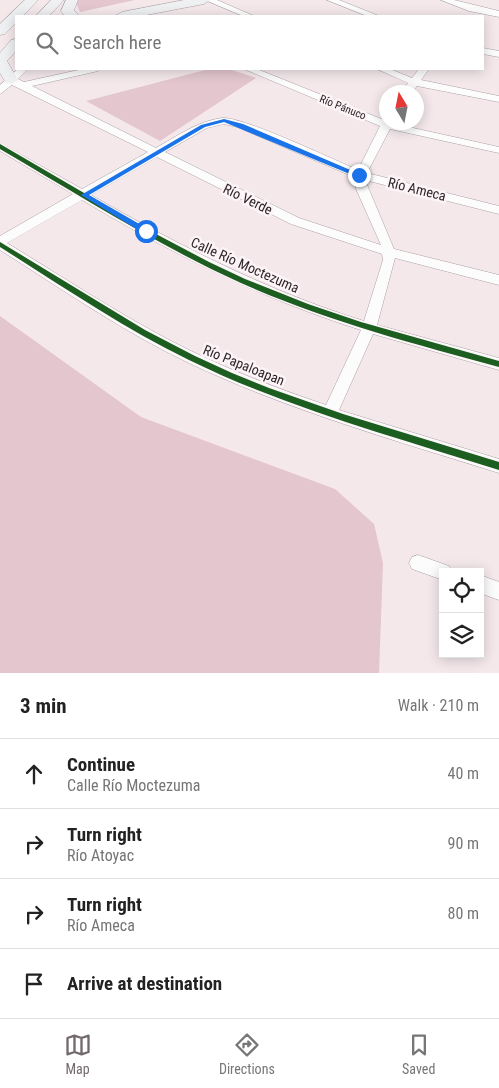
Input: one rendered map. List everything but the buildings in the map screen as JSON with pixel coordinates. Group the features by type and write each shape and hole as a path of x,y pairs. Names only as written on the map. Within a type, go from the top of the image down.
{"main road":[{"path":"72,0 67,10 72,15"},
{"path":"131,15 204,0"},
{"path":"43,15 51,2"},
{"path":"0,21 28,4"},
{"path":"17,15 28,4"},
{"path":"0,31 15,17"},
{"path":"0,42 15,38"},
{"path":"15,44 0,61 18,83"}],"street":[{"path":"209,0 247,15"},
{"path":"330,0 371,15"},
{"path":"445,0 469,13 499,14"},
{"path":"469,13 479,0"},
{"path":"484,51 499,54"},
{"path":"18,83 23,70"},
{"path":"0,91 18,83 90,70"},
{"name":"Río Pánuco","path":"252,70 379,121"},
{"path":"384,70 414,82 499,99"},
{"path":"412,85 423,70"},
{"name":"Río Verde","path":"18,83 295,221 389,252 499,280"},
{"name":"Río Ameca","path":"158,152 208,124 224,120 241,125 359,175 499,210"},
{"path":"331,412 369,328 386,270 389,252 384,235 361,188 359,175 384,130"},
{"name":"Río Pánuco","path":"413,130 499,150"},
{"name":"Calle Río Moctezuma","path":"0,146 146,231 240,280 369,328 499,364"},
{"path":"0,242 158,152"},
{"name":"Río Papaloapan","path":"0,242 150,338 235,377 331,412 499,466"},
{"path":"418,563 439,570"},
{"path":"484,585 499,591"}],"shaded area":[{"path":"78,0 135,0 80,12 76,3"},
{"path":"205,70 232,70 256,78 160,141 86,101"},
{"path":"0,316 141,417 335,489 374,524 383,563 379,673 0,673"}],"cycle path":[{"path":"0,146 137,226 243,281 360,325 499,364"},
{"path":"0,244 94,304 167,346 229,375 343,417 499,466"}],"route":[{"path":"146,231 84,195 203,126 216,121 224,120 241,125 359,175"}]}
